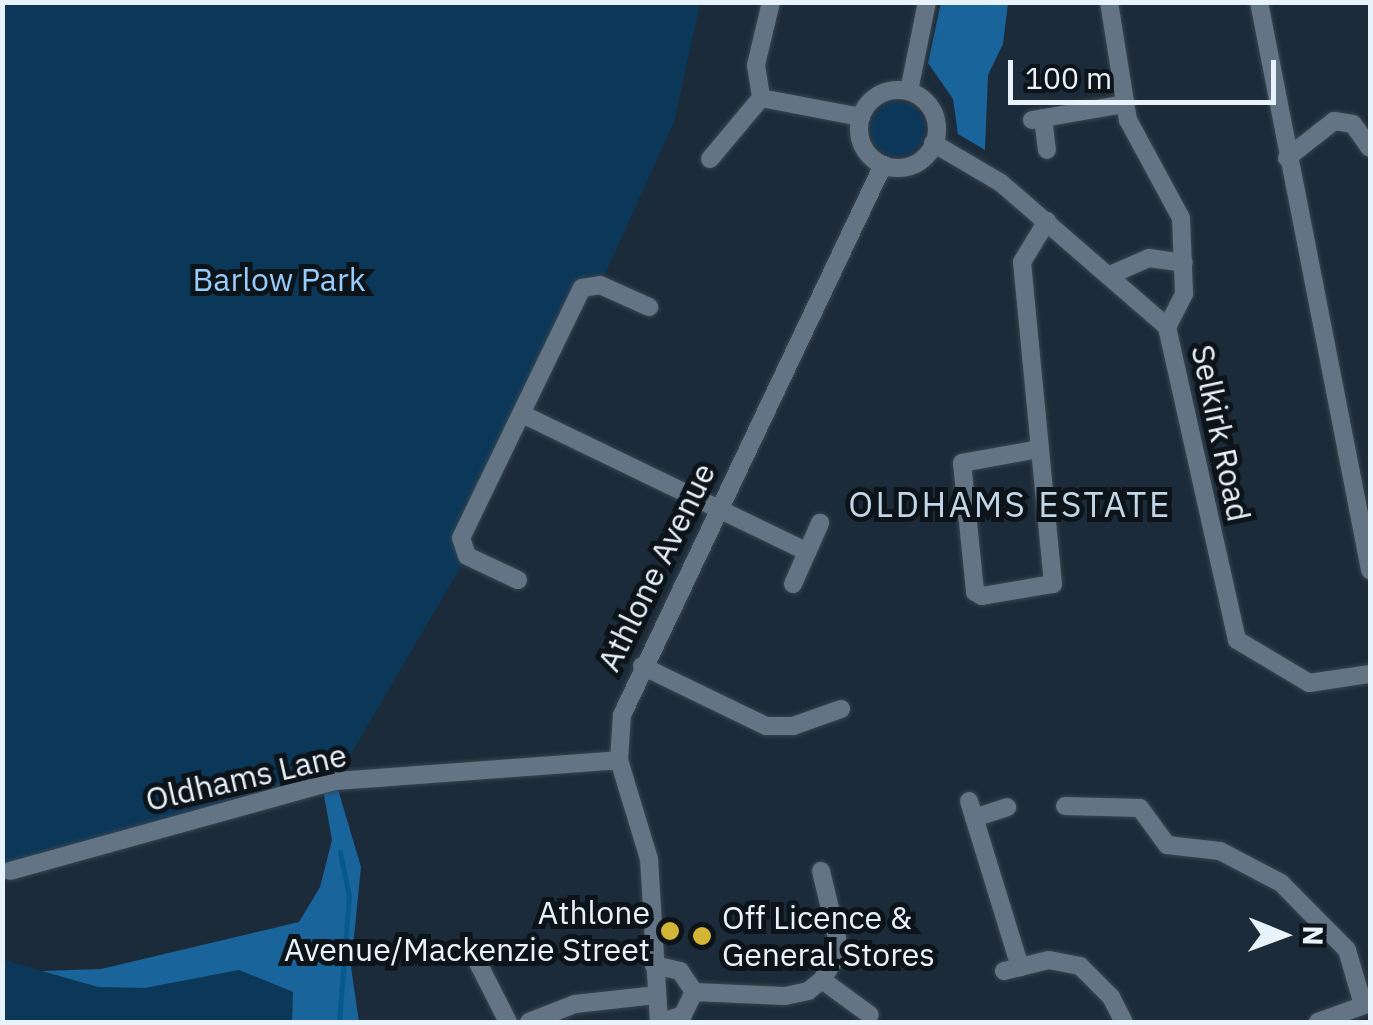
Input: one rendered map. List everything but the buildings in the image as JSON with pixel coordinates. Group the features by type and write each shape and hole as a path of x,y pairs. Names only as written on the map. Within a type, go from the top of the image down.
{"street":[{"path":"710,160 761,98 756,65 771,2"},
{"path":"909,91 928,2"},
{"path":"1109,2 1125,104 1181,218 1184,294 1167,327"},
{"path":"1260,2 1370,570"},
{"path":"909,91 930,107 933,143 910,166 883,165 863,146 860,117 878,95 909,91"},
{"path":"761,98 860,117"},
{"path":"1047,150 1037,119 1125,104"},
{"path":"1288,158 1334,120 1353,124 1370,148"},
{"name":"Selkirk Road","path":"933,143 984,170 1167,327 1237,640 1308,683 1370,674"},
{"name":"Athlone Avenue","path":"661,1022 646,840 619,760 622,716 642,666 883,165"},
{"path":"1039,449 962,463 975,592 982,596 1053,584 1022,256 1047,222"},
{"path":"1110,275 1149,258 1184,263"},
{"path":"518,580 467,556 461,538 582,288 600,285 650,308"},
{"path":"522,414 808,552"},
{"path":"793,584 820,523"},
{"path":"642,666 766,726 793,726 841,709"},
{"name":"Oldhams Lane","path":"5,871 335,781 619,760"},
{"path":"1065,806 1093,798 1140,808 1167,845 1220,851 1292,892 1347,950 1366,1002 1318,1022"},
{"path":"1006,807 972,810 1012,969 1049,960 1080,966 1111,997 1124,1022"},
{"path":"1156,864 1167,845"},
{"path":"694,992 784,996 808,991 822,980 836,957 837,938 821,871"},
{"path":"474,955 508,1022"},
{"path":"654,966 680,971 694,992"},
{"path":"822,980 870,1015"},
{"path":"661,1022 684,1015 694,992"},
{"path":"529,1022 576,1004 656,995"}],"green space":[{"name":"Barlow Park","path":"3,3 700,3 674,122 600,285 591,284 461,538 467,556 335,781 10,871 3,859"},
{"path":"898,102 917,110 925,129 917,148 898,156 879,148 871,129 879,110"},
{"path":"4,960 98,987 145,988 239,970 294,993 292,1022 3,1022"}],"shaded area":[{"path":"941,2 1008,3 1003,44 988,75 985,150 958,134 953,99 928,63"},
{"path":"337,786 361,867 351,967 359,1022 292,1022 293,992 239,970 145,988 98,987 42,971 101,969 299,922 320,887 332,840 323,790"}],"waterway":[{"path":"339,1022 349,896 340,852"}],"place":[{"name":"Athlone Avenue/Mackenzie Street","path":"670,931"},
{"name":"Off Licence & General Stores","path":"702,936"}],"district":[{"name":"OLDHAMS ESTATE","path":"1010,504"}]}
